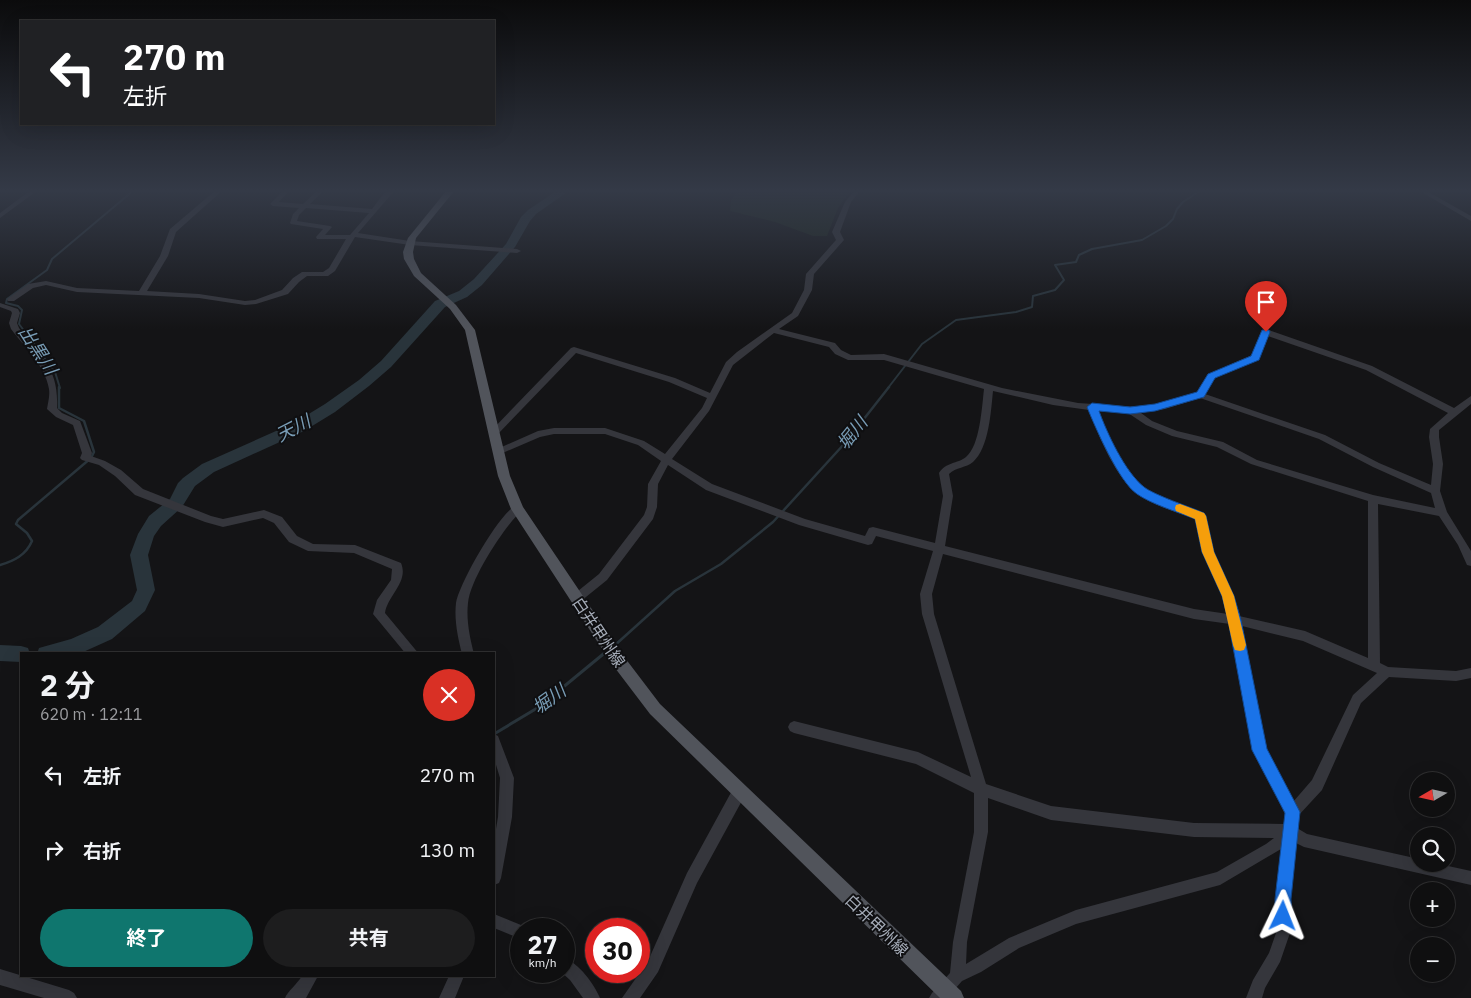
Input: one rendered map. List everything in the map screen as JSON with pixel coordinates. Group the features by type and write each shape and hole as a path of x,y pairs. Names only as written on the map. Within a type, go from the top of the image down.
{"main road":[{"path":"410,244 415,237"},
{"name":"白井甲州線","path":"410,244 408,259 412,266 453,307 464,321 474,344 498,452 508,490 517,509 611,650 655,709 945,995"}],"street":[{"path":"142,294 164,256 171,237"},
{"path":"320,237 334,237"},
{"path":"11,299 31,286 46,283 77,290 199,296 245,303 256,302 285,292 296,280 305,274 325,274 332,269 352,237"},
{"path":"356,237 410,244 518,251"},
{"path":"577,598 603,577 648,516 652,507 653,484 667,459 706,409 729,364 794,314 808,290 810,274 840,240 838,237"},
{"path":"0,304 14,309 16,312 13,323 15,329 45,368 51,379 54,392 52,409 59,415 77,423 89,459 118,473 139,492 222,523 264,514 278,520 293,540 312,548 355,549 396,566 399,574 394,586 382,602 379,614 411,652"},
{"path":"772,330 832,346 838,353 848,358 882,356 989,388 1046,401 1130,410 1155,408 1200,395 1322,437 1376,465 1435,491"},
{"path":"1200,395 1212,376 1255,358 1266,332 1369,368 1456,413"},
{"path":"494,433 574,350 672,380 712,397"},
{"path":"945,995 957,976 960,942 981,832 981,789 928,614 926,594 939,548 948,496 944,473 950,465 969,460 975,453 984,426 989,388"},
{"path":"1471,399 1435,429 1434,437 1438,464 1435,491 1442,513 1462,543 1471,562"},
{"path":"1092,407 1104,437 1132,482 1141,491 1200,516 1208,552 1228,596 1235,620 1260,750 1292,812 1283,899 1283,932 1275,957 1258,985 1254,998"},
{"path":"1130,410 1149,423 1175,434 1220,444 1254,462 1373,499 1442,513"},
{"path":"498,452 538,434 554,431 604,431 641,443 709,487 782,515 868,541 873,531 1194,614 1235,620 1305,636 1387,672 1456,676 1471,673"},
{"path":"1373,499 1374,666"},
{"path":"468,652 464,636 462,602 467,585 505,523 517,509"},
{"path":"1292,812 1317,785 1357,699 1387,672"},
{"path":"794,727 918,758 981,789 1051,813 1194,830 1290,833 1304,840 1471,878"},
{"path":"495,744 507,778 507,792 505,816 495,872"},
{"path":"630,998 655,965 678,906 713,837 739,792"},
{"path":"957,976 976,967 1014,943 1076,917 1220,878 1272,850 1290,833"},
{"path":"495,921 510,926"},
{"path":"575,975 592,998"},
{"path":"0,977 69,998"},
{"path":"293,998 300,992 310,977"},
{"path":"447,998 457,977"}],"waterway":[{"name":"出黒川","path":"60,388 55,372 19,324 22,310 18,306 6,303 7,299 47,270 52,259 79,237"},
{"name":"天川","path":"54,652 74,647 105,633 139,606 146,590 139,555 146,534 155,521 176,503 184,487 189,482 208,468 299,427 330,408 364,383 386,364 440,304 463,294 478,282 511,245 516,237"},
{"name":"堀川","path":"888,388 922,344 956,320 1016,312 1032,307 1033,296 1055,290 1064,280 1055,265 1076,262 1079,255 1092,249 1142,240 1148,237"},
{"name":"出黒川","path":"0,565 19,557 32,541 27,533 16,524 18,520 91,458 94,452 84,421 59,408 59,387"},
{"name":"堀川","path":"614,646 675,591 721,564 773,522 845,443 889,387"},
{"name":"堀川","path":"495,733 539,707 607,651"},
{"name":"天川","path":"0,653 20,654"}],"slow traffic":[{"path":"1180,508 1200,516 1208,552 1228,596 1240,645"}],"route":[{"path":"1266,332 1255,358 1212,376 1200,395 1155,408 1130,410 1092,407 1104,437 1132,482 1141,491 1150,496 1200,516 1208,552 1228,596 1235,620 1260,750 1292,812 1283,916"}]}
